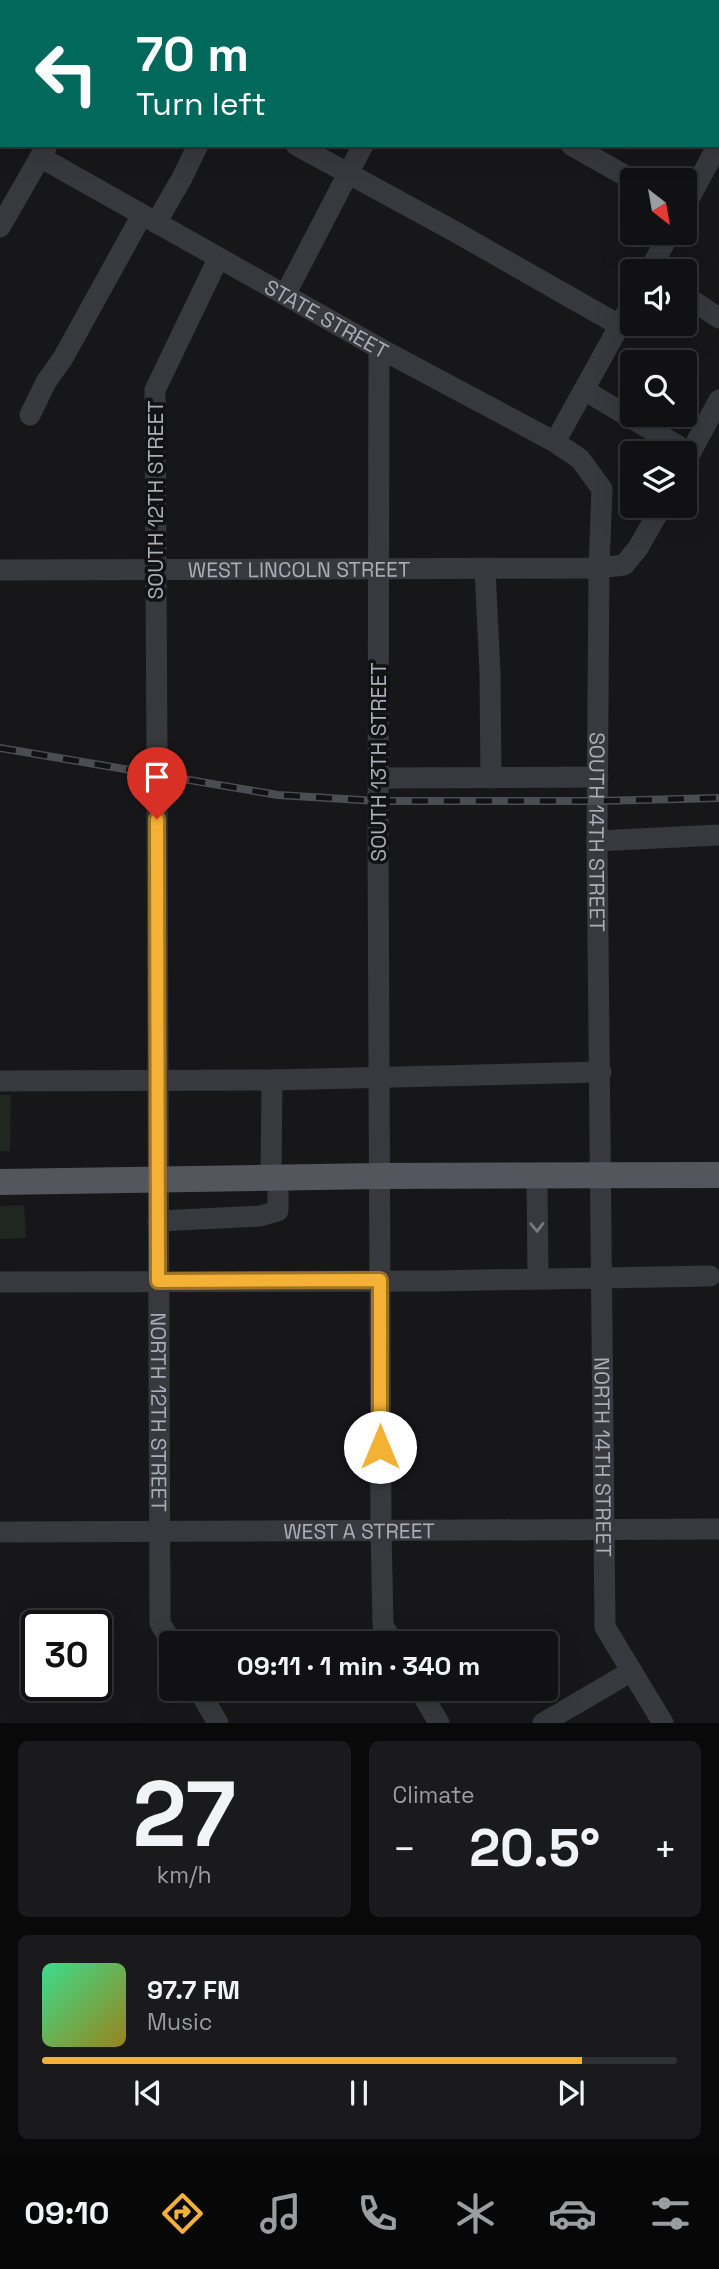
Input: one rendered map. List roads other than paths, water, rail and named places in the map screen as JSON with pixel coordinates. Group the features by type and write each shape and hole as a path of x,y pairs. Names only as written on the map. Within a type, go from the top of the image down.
{"main road":[{"path":"0,1182 274,1177 719,1175"}],"street":[{"path":"30,415 46,382 149,219 182,178 197,147"},
{"path":"300,147 452,230 619,326 555,442"},
{"path":"285,295 362,147"},
{"path":"575,147 620,173"},
{"path":"697,184 717,147"},
{"path":"0,227 44,151"},
{"name":"STATE STREET","path":"44,151 149,219 218,259 555,442 580,458 602,489"},
{"name":"SOUTH 12TH STREET","path":"157,756 155,390 218,259"},
{"path":"697,304 719,318"},
{"name":"SOUTH 13TH STREET","path":"379,348 381,1530 383,1625 386,1631"},
{"path":"584,390 660,441"},
{"path":"697,441 719,400"},
{"name":"SOUTH 14TH STREET","path":"601,1176 597,841 602,489"},
{"name":"WEST LINCOLN STREET","path":"0,570 599,568 624,565 638,548 655,518"},
{"path":"485,569 491,778"},
{"path":"378,778 598,777"},
{"path":"157,800 158,1179"},
{"path":"597,841 719,835"},
{"path":"0,1082 272,1080 601,1072"},
{"path":"158,1221 260,1216 278,1210 274,1177 272,1080"},
{"path":"537,1176 538,1279"},
{"name":"NORTH 14TH STREET","path":"601,1176 605,1627 663,1723"},
{"name":"NORTH 12TH STREET","path":"158,1179 160,1623 165,1631"},
{"path":"0,1282 710,1276"},
{"name":"WEST A STREET","path":"0,1532 719,1529"},
{"path":"543,1723 632,1671"},
{"path":"205,1701 218,1723"},
{"path":"426,1701 439,1723"}],"railway":[{"path":"0,748 278,795 378,801 719,798"}]}
